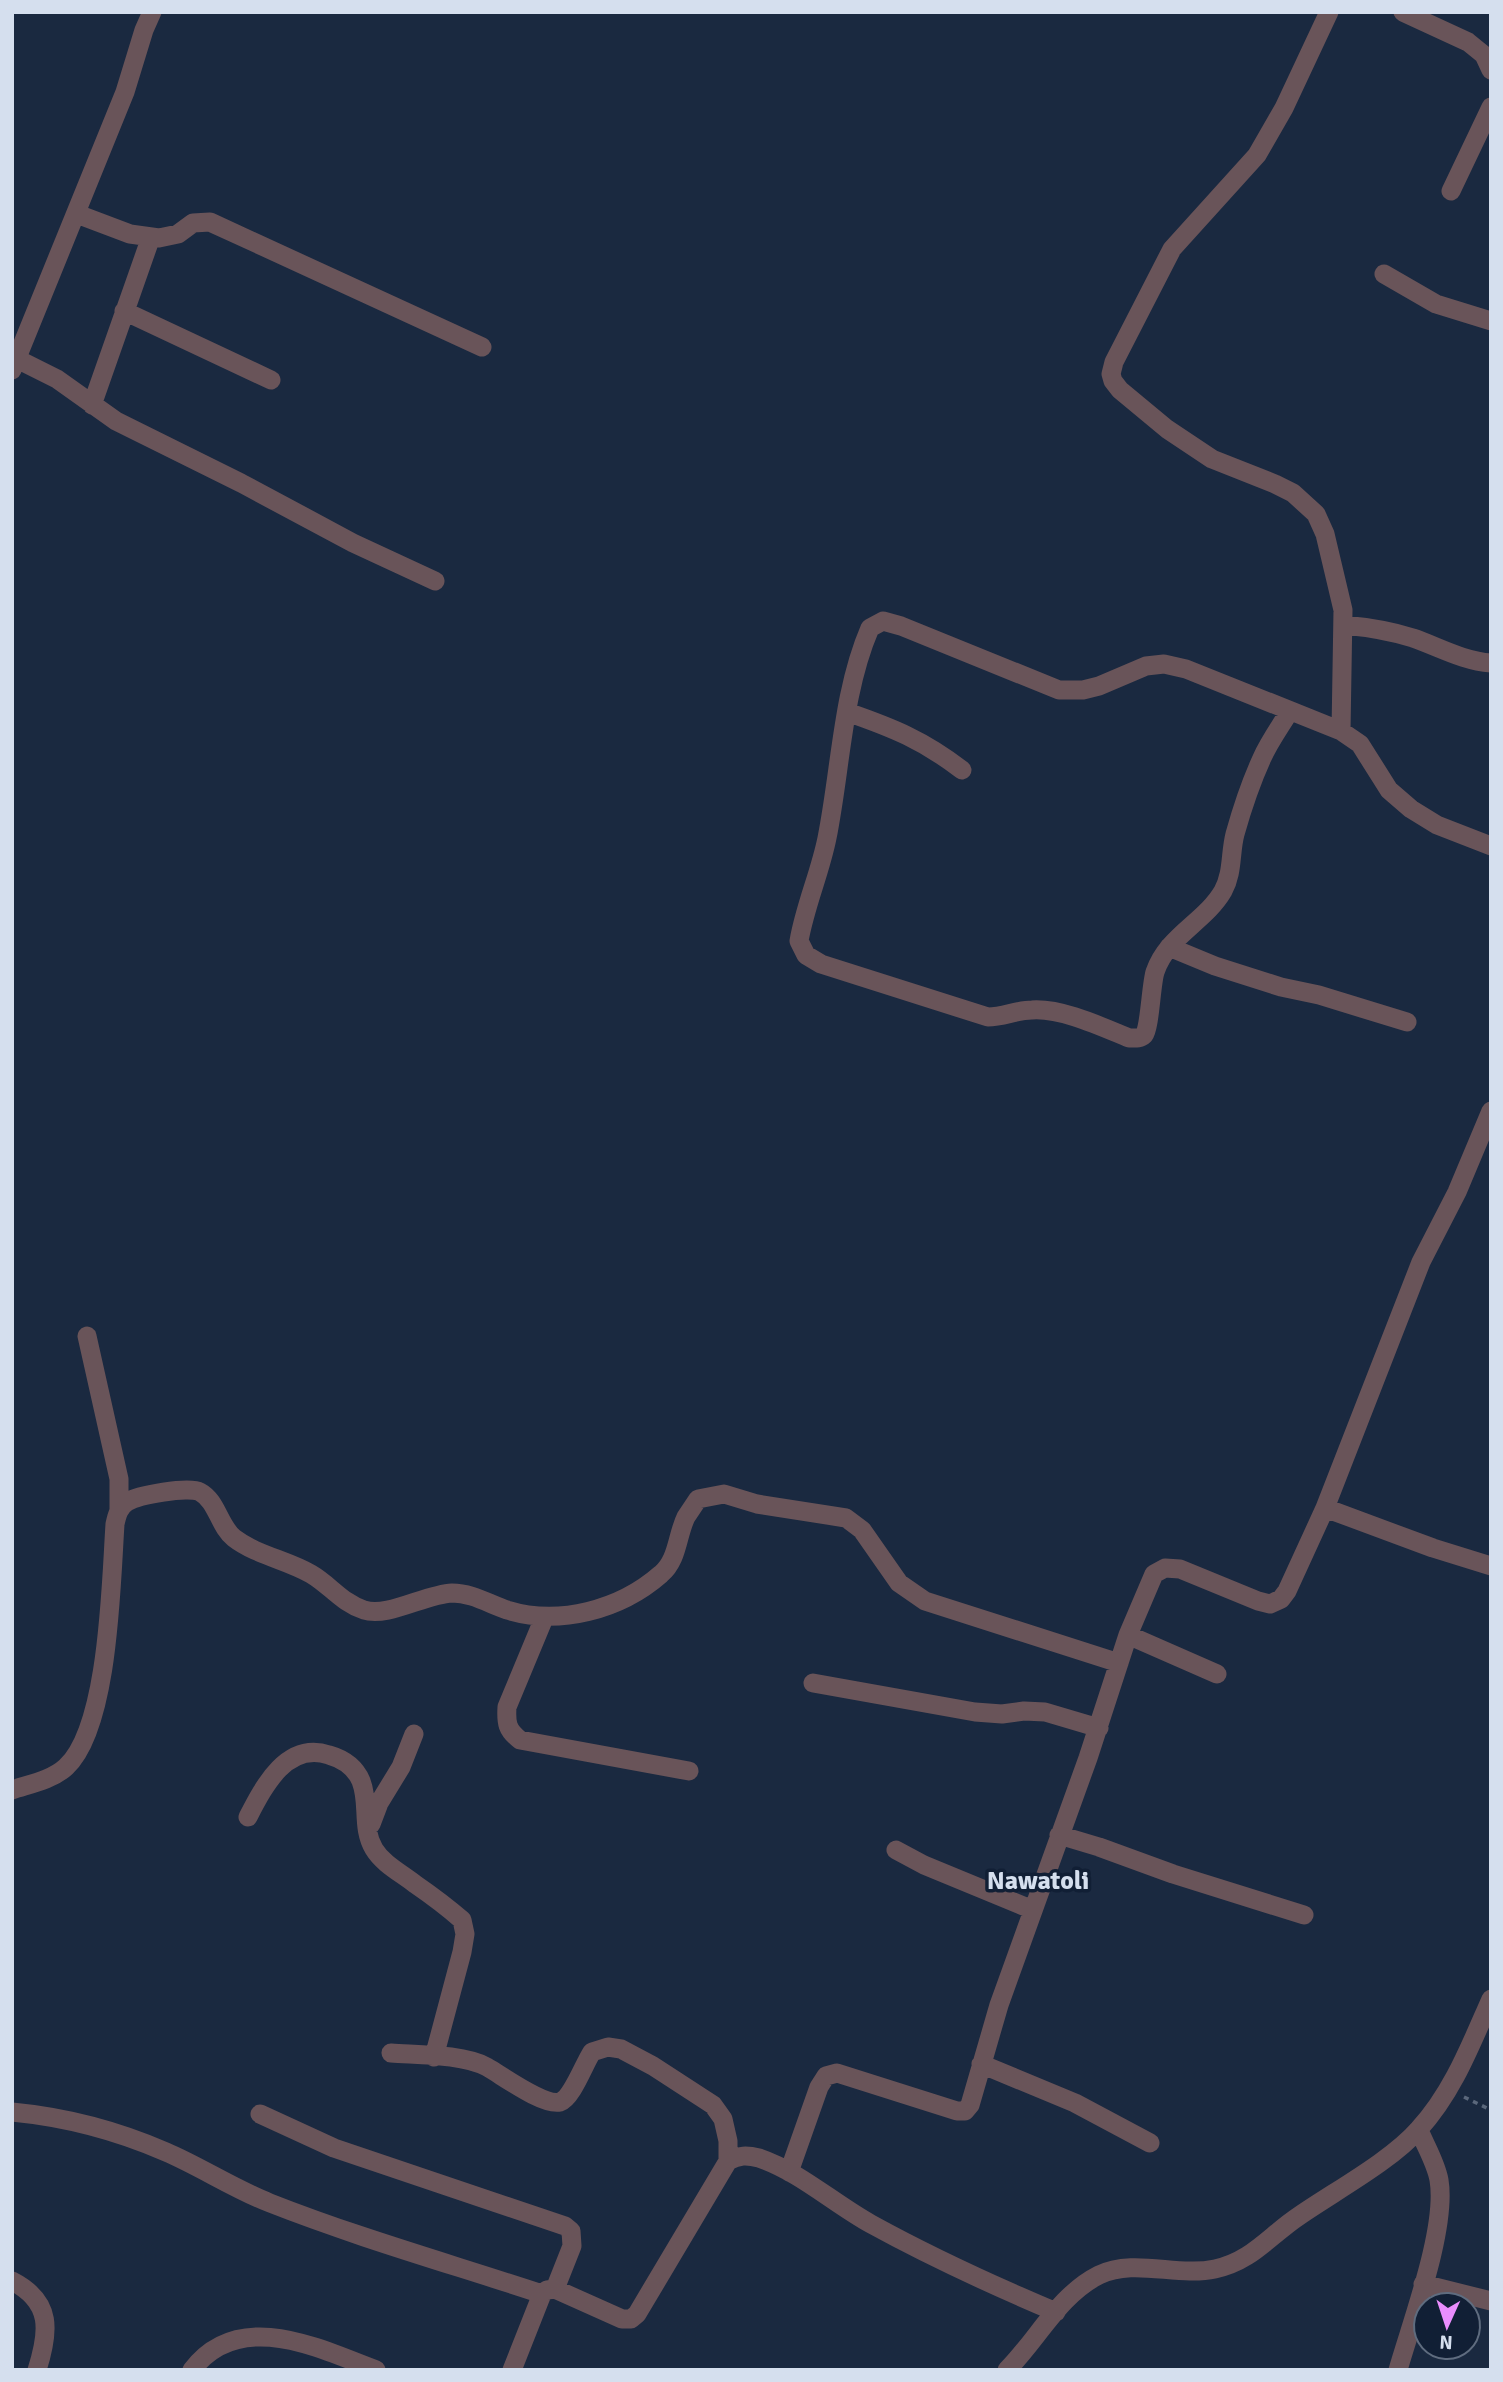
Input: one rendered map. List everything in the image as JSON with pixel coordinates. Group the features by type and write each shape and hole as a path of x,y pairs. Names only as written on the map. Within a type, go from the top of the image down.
{"street":[{"path":"152,12 125,92 15,364 57,379 116,421 353,543 435,581"},
{"path":"1329,12 1284,108 1257,155 1172,248 1114,362 1111,374 1120,390 1167,429 1212,459 1293,493 1311,509 1325,534 1339,588 1343,625 1341,732"},
{"path":"1403,12 1468,42 1484,55 1491,70"},
{"path":"1451,191 1491,107"},
{"path":"77,214 130,234 159,238 178,234 193,223 210,222 482,346"},
{"path":"92,405 151,237"},
{"path":"1384,274 1436,304 1491,321"},
{"path":"124,312 271,380"},
{"path":"1289,712 1262,757 1250,789 1235,834 1231,864 1223,891 1200,918 1169,947 1155,972 1147,1025 1144,1034 1138,1038 1129,1038 1051,1011 1032,1010 988,1017 821,964 806,955 799,941 826,842 847,712 863,643 870,628 883,621 1059,690 1083,690 1108,683 1146,666 1164,664 1186,669 1341,732 1360,744 1390,790 1410,809 1437,825 1491,846"},
{"path":"1343,625 1412,638 1468,659 1491,663"},
{"path":"847,712 908,734 933,748 962,770"},
{"path":"1169,947 1215,966 1281,987 1319,995 1407,1022"},
{"path":"789,2172 819,2087 826,2076 837,2073 849,2076 926,2103 965,2111 973,2096 981,2064 1059,1835 1099,1728 1128,1635 1154,1574 1165,1568 1181,1569 1258,1601 1270,1604 1281,1600 1325,1508 1422,1262 1458,1192 1491,1111"},
{"path":"12,1790 65,1769 80,1751 106,1654 115,1524 119,1509 119,1479 87,1336"},
{"path":"119,1509 128,1501 158,1494 188,1489 201,1492 232,1537 246,1546 314,1576 343,1600 366,1611 384,1610 452,1593 481,1599 506,1610 544,1618 578,1614 612,1604 643,1590 665,1572 678,1545 685,1518 698,1499 723,1494 757,1504 846,1518 862,1531 899,1583 925,1601 1119,1663"},
{"path":"1325,1508 1433,1548 1491,1566"},
{"path":"544,1618 508,1707 506,1720 509,1731 520,1740 689,1771"},
{"path":"1128,1635 1217,1674"},
{"path":"813,1683 975,1712 1045,1712 1099,1728"},
{"path":"367,1834 379,1803 401,1767 414,1734"},
{"path":"248,1817 265,1785 282,1765 303,1753 321,1752 347,1762 360,1779 366,1799 367,1834 375,1851 386,1863 461,1920 465,1934 462,1952 434,2057"},
{"path":"1059,1835 1304,1915"},
{"path":"896,1850 937,1871 1033,1910"},
{"path":"1007,2370 1078,2287 1101,2274 1129,2268 1213,2270 1245,2259 1296,2218 1399,2147 1419,2130 1457,2074 1491,1999"},
{"path":"12,2112 59,2119 134,2140 166,2152 266,2201 308,2217 548,2291 622,2319 631,2319 637,2314 728,2161 728,2141 723,2119 713,2105 653,2066 621,2049 608,2047 592,2052 568,2096 559,2102 545,2100 484,2065 470,2061 391,2053"},
{"path":"981,2064 1075,2103 1150,2143"},
{"path":"260,2114 334,2148 565,2226 571,2231 572,2246 512,2370"},
{"path":"1398,2370 1440,2214 1439,2179 1419,2130"},
{"path":"728,2161 737,2156 749,2156 789,2172 930,2257 1056,2312"},
{"path":"12,2281 27,2289 39,2303 46,2323 45,2345 37,2370"},
{"path":"1423,2284 1491,2301"},
{"path":"192,2370 215,2346 268,2336 301,2342 376,2370"}],"path":[{"path":"1448,2088 1491,2110"}],"district":[{"name":"Nawatoli","path":"1038,1880"}]}
